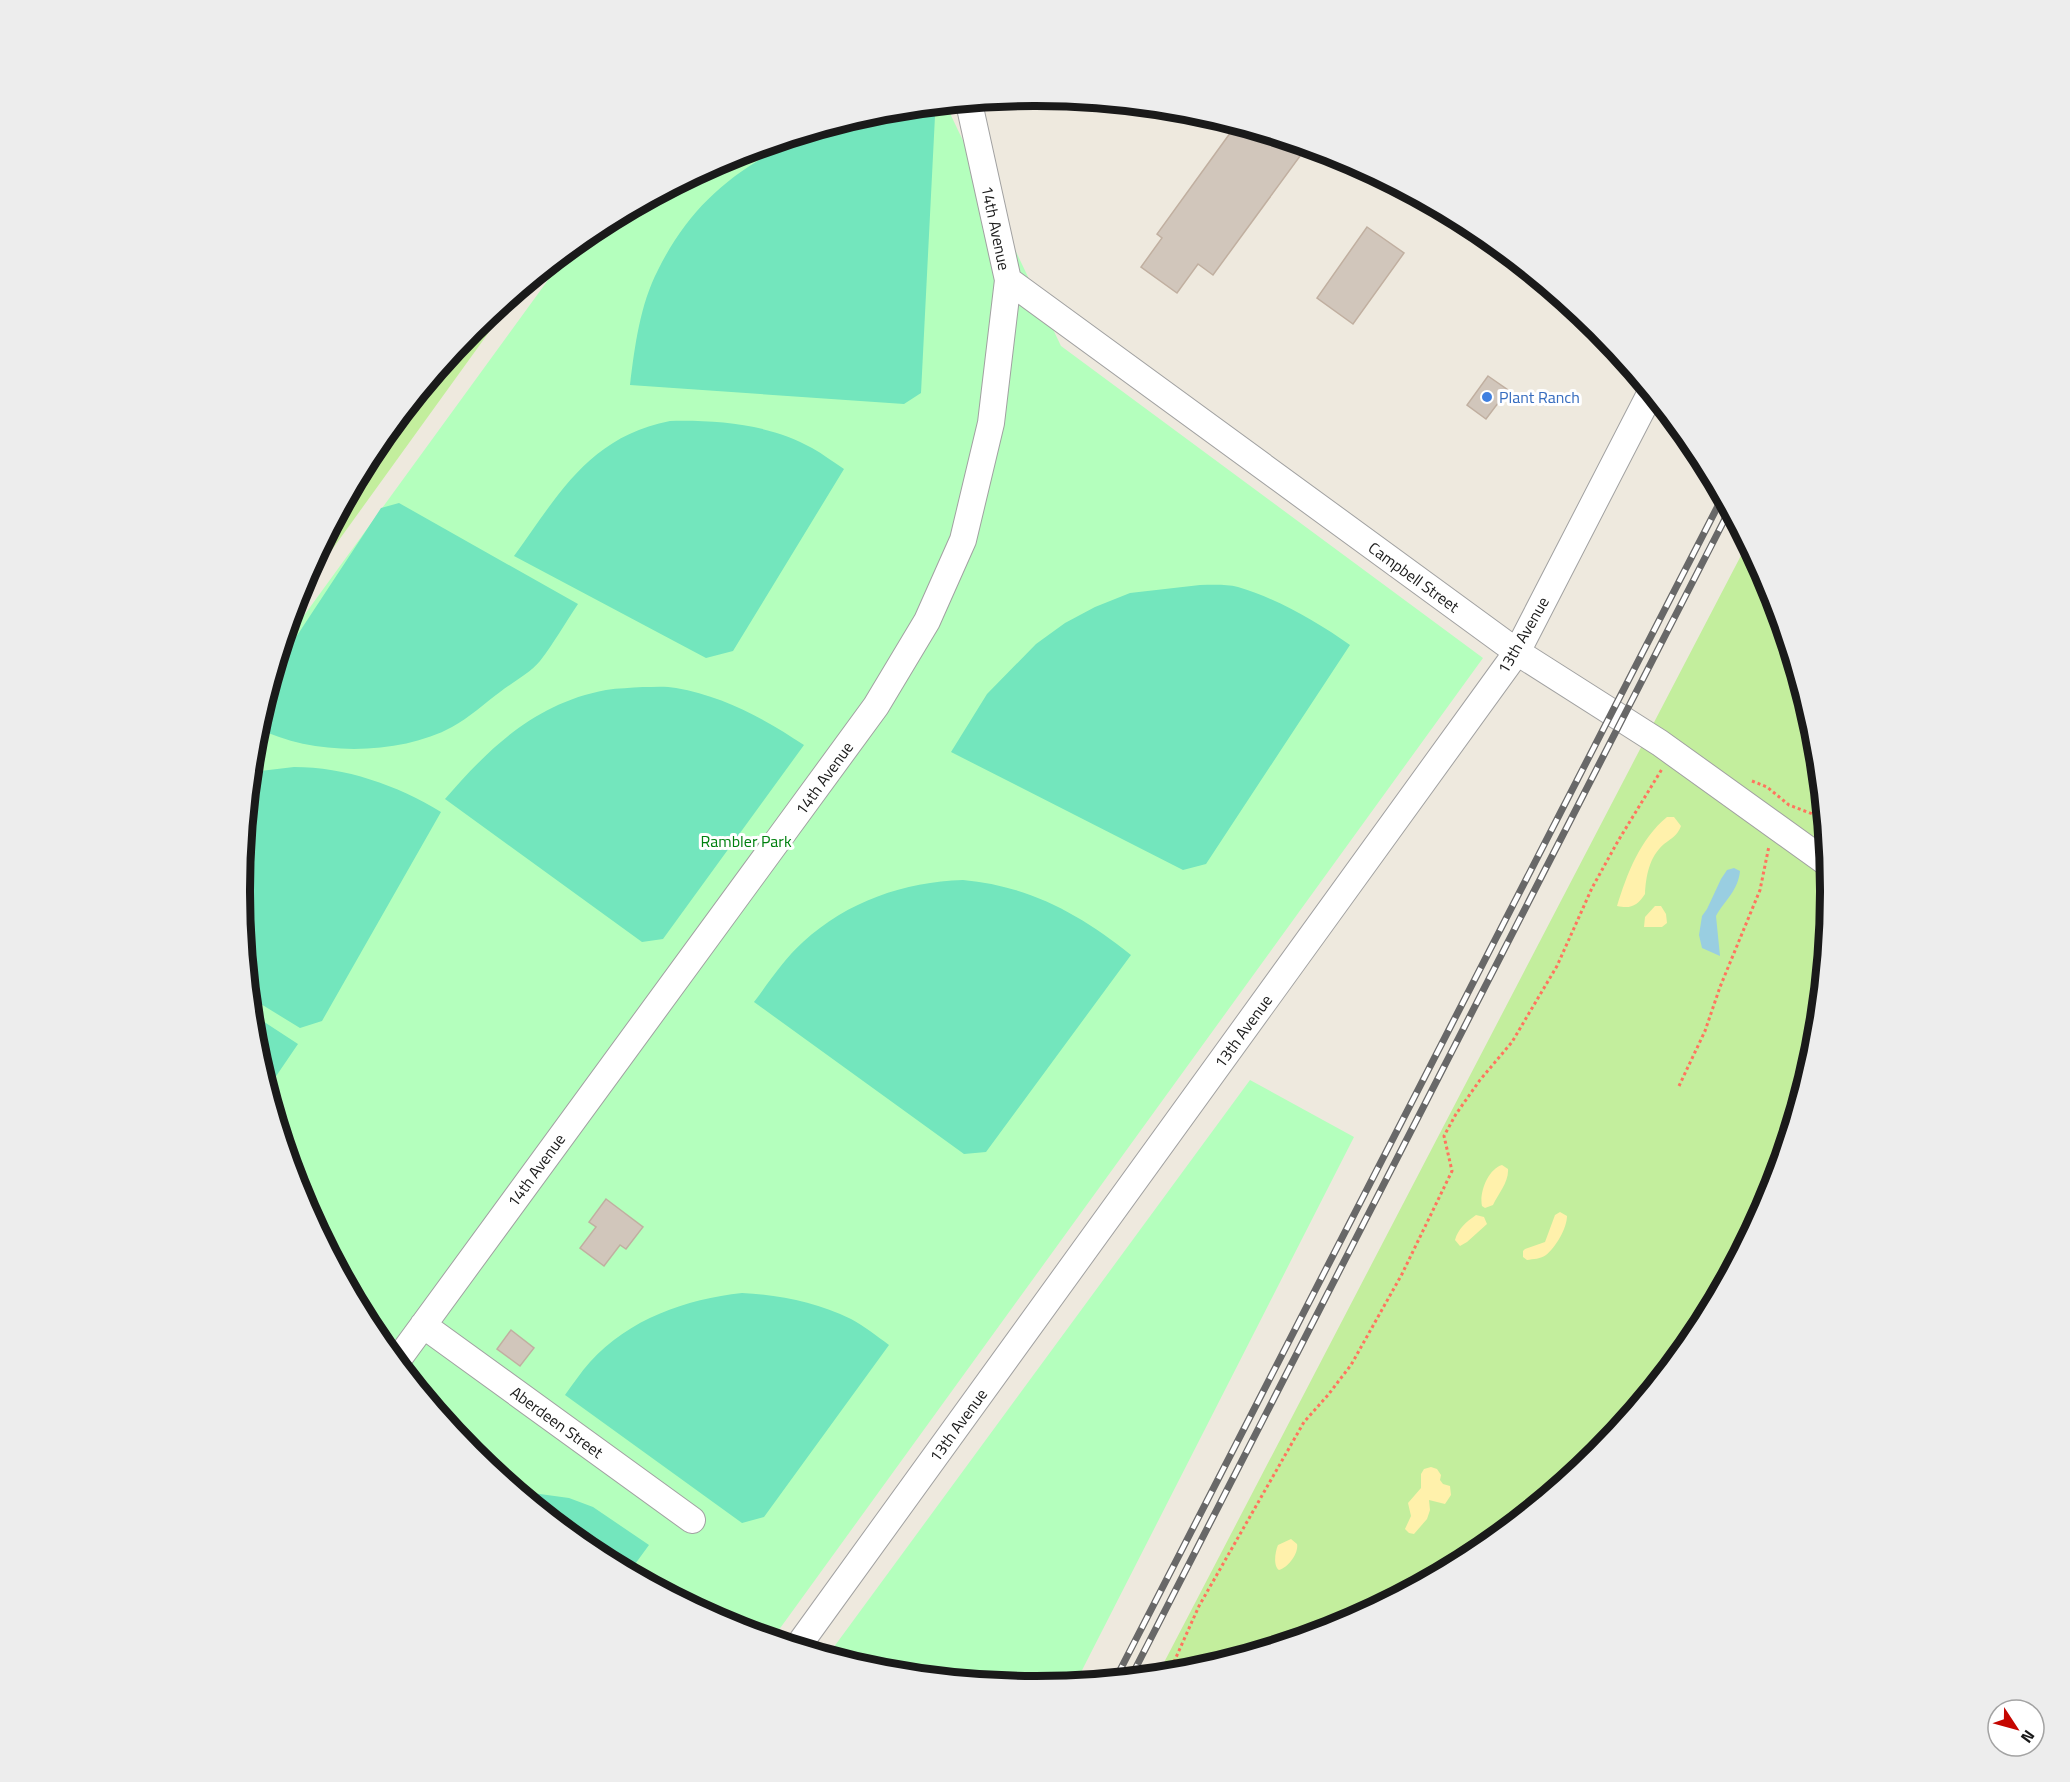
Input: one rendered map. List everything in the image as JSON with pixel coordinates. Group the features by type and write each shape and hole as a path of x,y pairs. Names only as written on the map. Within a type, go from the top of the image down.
{"street":[{"name":"14th Avenue","path":"402,1353 876,706 927,621 963,540 991,423 1008,280 970,109"},
{"name":"Campbell Street","path":"1008,280 1517,652 1660,743 1819,857"},
{"name":"13th Avenue","path":"802,1640 1517,652 1647,400"},
{"name":"Aberdeen Street","path":"423,1325 692,1520"}],"path":[{"path":"1174,1663 1199,1606 1304,1422 1351,1365 1402,1274 1452,1171 1444,1136 1448,1128 1480,1080 1512,1042 1529,1014 1557,966 1612,850 1663,767"},
{"path":"1750,780 1767,787 1789,804 1816,815"},
{"path":"1679,1086 1705,1031 1720,987 1760,890 1770,838"}],"green space":[{"name":"Rambler Park","path":"949,111 1061,346 1483,658 777,1632 688,1595 643,1570 599,1543 518,1481 480,1446 413,1369 383,1327 331,1238 292,1143 277,1094 257,993 252,942 250,891 257,789 277,688 297,625 557,269 599,239 643,212 688,187 735,166 832,133"},
{"path":"918,116 935,116 921,393 904,404 630,385 639,326 647,297 671,247 685,226 718,190 757,161 783,148 832,133"},
{"path":"499,319 323,563 356,499 383,455 413,413 445,374"},
{"path":"670,421 706,421 761,429 796,440 844,469 733,651 706,658 514,556 562,490 597,454 618,440 642,429"},
{"path":"399,503 578,604 545,654 531,670 465,719 431,737 407,743 355,749 303,744 267,732 290,647 381,508"},
{"path":"1743,552 1778,639 1793,688 1813,789 1820,891 1813,993 1793,1094 1760,1191 1739,1238 1687,1327 1625,1408 1590,1446 1513,1513 1471,1543 1427,1570 1382,1595 1335,1616 1238,1649 1163,1664"},
{"path":"1200,585 1233,586 1268,598 1310,619 1350,645 1206,864 1183,870 951,752 987,694 1036,644 1065,623 1095,607 1130,593"},
{"path":"672,687 727,703 774,726 804,745 663,939 642,942 445,799 497,745 536,716 581,696 606,690"},
{"path":"294,767 351,774 389,786 441,812 322,1021 300,1028 259,1003 257,993 250,891 252,840 260,771"},
{"path":"963,880 1010,888 1053,904 1093,927 1131,955 986,1152 964,1154 754,1002 796,948 839,915 878,896 898,890"},
{"path":"262,1020 298,1044 274,1079"},
{"path":"1250,1080 1354,1137 1080,1674 1035,1676 933,1669 832,1649"},
{"path":"742,1293 784,1298 825,1308 856,1322 889,1345 764,1517 742,1523 565,1395 605,1347 640,1323 700,1300"},
{"path":"533,1493 569,1498 593,1507 649,1545 635,1565 599,1543"}],"sand":[{"path":"1667,817 1674,817 1681,826 1676,835 1655,855 1647,874 1645,894 1633,906 1617,906 1630,870 1642,846"},
{"path":"1655,906 1661,906 1666,914 1667,923 1662,927 1644,927 1645,917"},
{"path":"1502,1165 1508,1169 1505,1183 1493,1205 1485,1208 1481,1201 1483,1188 1493,1171"},
{"path":"1560,1212 1567,1216 1567,1221 1554,1247 1542,1257 1527,1260 1523,1257 1525,1249 1545,1242 1555,1215"},
{"path":"1476,1215 1484,1217 1487,1224 1460,1246 1455,1240 1458,1232"},
{"path":"1431,1467 1437,1469 1443,1484 1450,1486 1451,1495 1445,1504 1429,1500 1430,1510 1427,1519 1414,1534 1409,1533 1405,1529 1411,1516 1408,1503 1421,1488 1421,1474 1424,1469"},
{"path":"1291,1539 1297,1544 1295,1556 1279,1570 1275,1562 1278,1545"}],"water":[{"path":"1734,868 1740,871 1737,884 1716,916 1720,956 1702,948 1699,935 1702,916 1727,870"}],"building":[{"path":"1231,132 1302,154 1213,275 1198,264 1177,293 1141,267 1162,238 1157,234"},
{"path":"1367,227 1404,253 1353,324 1317,298"},
{"name":"Plant Ranch","path":"1488,376 1508,390 1486,419 1467,405"},
{"path":"606,1199 643,1227 626,1249 620,1245 604,1266 580,1248 596,1227 589,1222"},
{"path":"511,1330 534,1348 520,1366 497,1349"}],"railway":[{"path":"1120,1671 1718,506"},
{"path":"1135,1669 1725,519"}],"place":[{"name":"Plant Ranch","path":"1487,397"}]}
